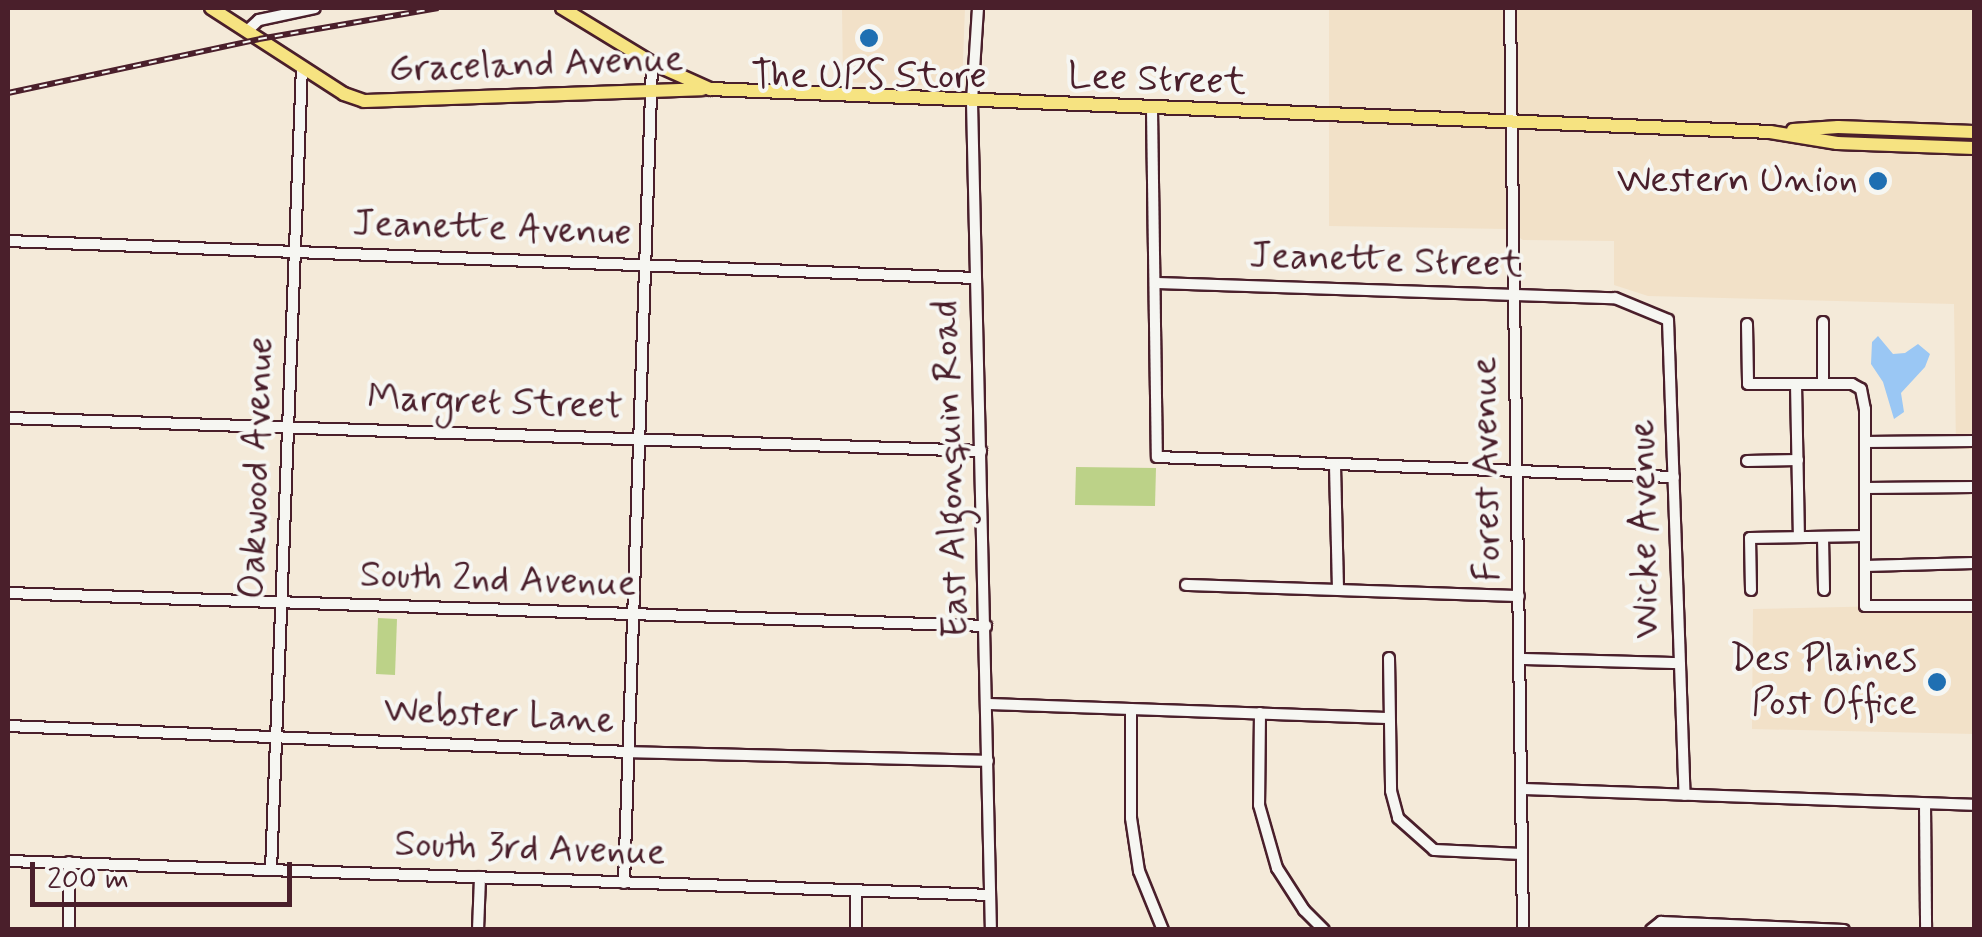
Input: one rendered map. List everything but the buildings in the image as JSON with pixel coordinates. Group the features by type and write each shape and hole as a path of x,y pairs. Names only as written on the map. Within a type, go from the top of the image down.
{"main road":[{"name":"Graceland Avenue","path":"212,8 344,94 378,102 710,89"},
{"name":"Lee Street","path":"562,8 652,64 710,89 1511,124 1770,132 1838,127 1974,132"},
{"name":"Lee Street","path":"1770,132 1837,143 1974,148"}],"street":[{"path":"247,30 259,20 315,8"},
{"name":"East Algonquin Road","path":"978,8 972,102 991,930"},
{"name":"Forest Avenue","path":"1510,8 1523,930"},
{"path":"624,883 652,64"},
{"name":"Oakwood Avenue","path":"271,870 302,68"},
{"path":"1152,110 1158,457 1674,477"},
{"name":"Jeanette Avenue","path":"8,242 975,278"},
{"name":"Jeanette Street","path":"1155,283 1615,298"},
{"name":"Wicke Avenue","path":"1615,298 1662,315 1672,329 1677,663 1684,684 1686,795"},
{"path":"1822,322 1824,384"},
{"path":"1747,324 1748,384 1852,384 1861,389 1866,442 1865,606 1974,606"},
{"path":"1796,384 1799,537"},
{"name":"Margret Street","path":"8,418 981,451"},
{"path":"1866,442 1974,441"},
{"path":"1747,461 1798,460"},
{"path":"1335,466 1338,589"},
{"path":"1866,488 1974,486"},
{"path":"1823,536 1824,590"},
{"path":"1751,590 1750,538 1865,536"},
{"path":"1865,566 1974,564"},
{"path":"1186,585 1518,596"},
{"name":"South 2nd Avenue","path":"8,593 986,626"},
{"path":"1389,658 1393,803 1407,830 1434,850 1522,854"},
{"path":"1520,659 1677,663"},
{"path":"987,704 1389,718"},
{"path":"1131,709 1130,818 1139,870 1163,930"},
{"path":"1260,714 1260,804 1277,868 1304,910 1324,930"},
{"name":"Webster Lane","path":"8,726 628,752 988,761"},
{"path":"1522,790 1974,806"},
{"path":"1926,804 1926,930"},
{"name":"South 3rd Avenue","path":"8,860 990,895"},
{"path":"69,862 69,930"},
{"path":"478,930 480,877"},
{"path":"856,892 856,930"},
{"path":"1652,928 1844,930"}],"shaded area":[{"path":"842,8 965,8 962,87 843,82"},
{"path":"1329,8 1974,8 1974,449 1956,449 1954,304 1648,296 1614,285 1614,241 1523,240 1506,229 1329,226"},
{"path":"1974,604 1974,734 1752,729 1753,609"}],"green space":[{"path":"1076,467 1156,468 1155,506 1075,505"},
{"path":"378,618 397,619 395,675 376,674"}],"water":[{"path":"1878,336 1893,354 1905,353 1918,344 1930,354 1925,367 1901,393 1904,412 1894,419 1883,382 1871,364 1872,342"}],"railway":[{"path":"8,93 259,39 438,8"}],"place":[{"name":"The UPS Store","path":"869,38"},
{"name":"Western Union","path":"1878,181"},
{"name":"Des Plaines Post Office","path":"1937,682"}]}
